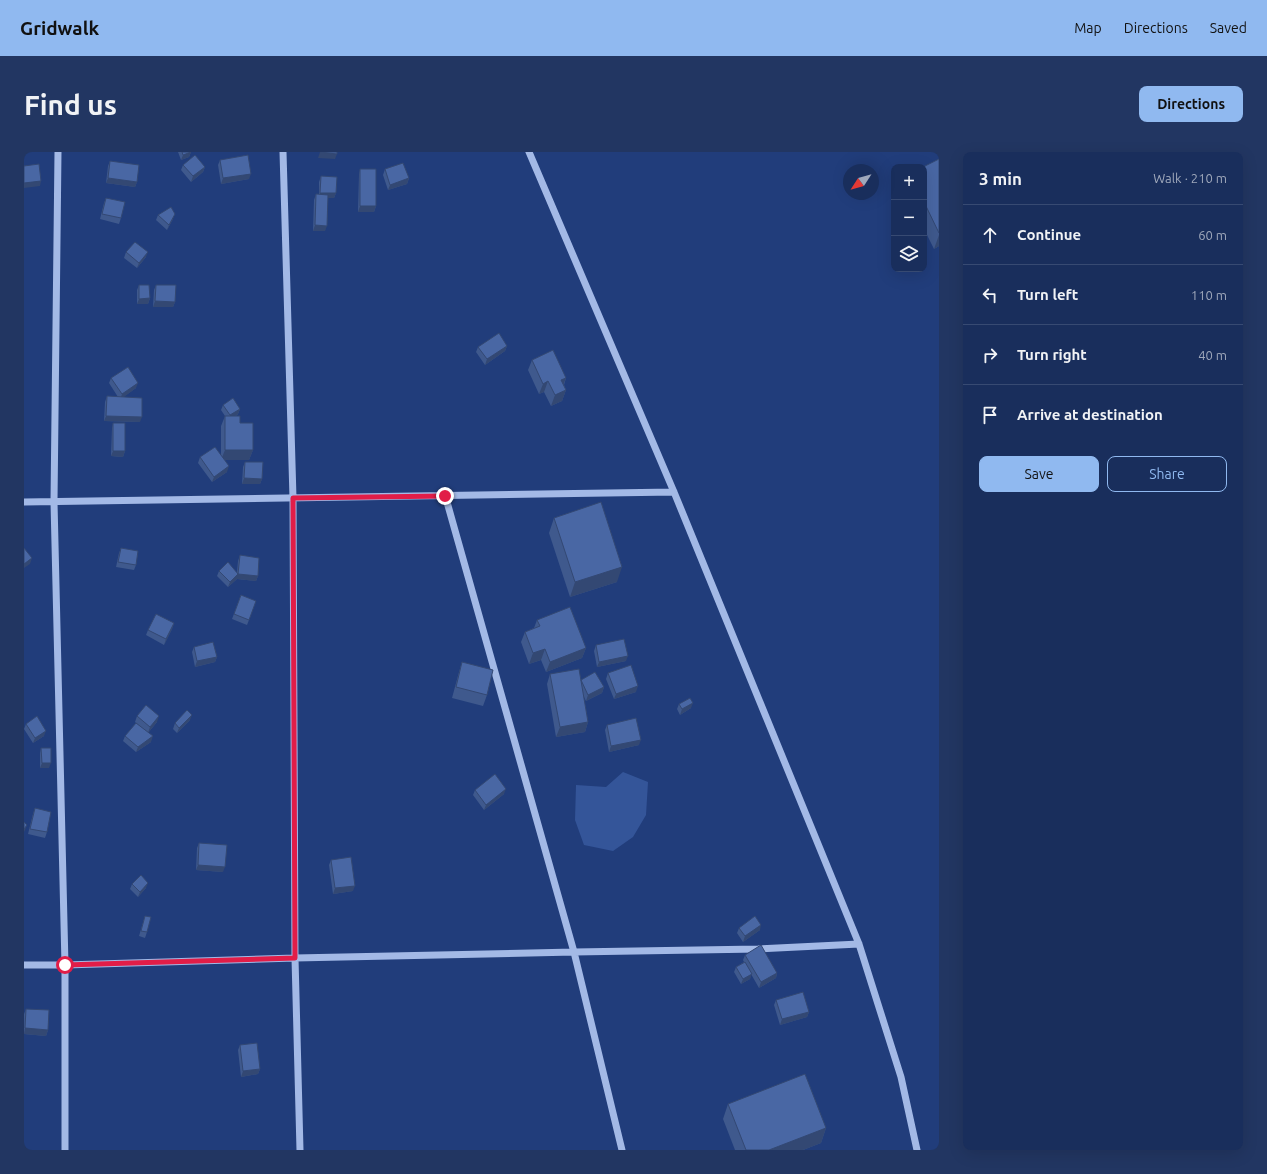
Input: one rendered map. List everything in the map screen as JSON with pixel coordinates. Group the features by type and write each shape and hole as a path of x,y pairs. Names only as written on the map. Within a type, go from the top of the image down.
{"street":[{"path":"58,152 54,502 65,965 65,1150"},
{"path":"283,152 293,498 295,958 300,1150"},
{"path":"529,152 674,492 859,944 901,1077 917,1150"},
{"path":"24,502 674,492"},
{"path":"445,496 574,952 622,1150"},
{"path":"24,965 758,949 859,944"}],"shaded area":[{"path":"623,772 648,782 646,815 633,837 613,851 584,845 575,820 576,785 606,787"}],"building":[{"path":"182,152 191,152 183,155"},
{"path":"320,152 337,152 337,154"},
{"path":"195,155 205,167 193,176 183,165"},
{"path":"248,155 251,174 223,178 220,160"},
{"path":"939,159 939,233 927,208 927,165"},
{"path":"110,161 139,165 137,182 108,178"},
{"path":"403,163 409,178 390,185 385,169"},
{"path":"39,164 41,181 24,183 24,166"},
{"path":"360,169 376,169 376,206 360,206"},
{"path":"321,176 337,177 336,193 320,193"},
{"path":"316,194 328,195 327,226 315,225"},
{"path":"106,198 125,202 121,218 102,214"},
{"path":"171,207 175,214 169,225 158,215"},
{"path":"135,242 148,252 139,263 126,252"},
{"path":"139,285 149,285 150,298 139,299"},
{"path":"156,285 176,285 175,302 155,301"},
{"path":"499,333 507,346 487,359 478,347"},
{"path":"553,350 566,378 561,380 566,390 555,395 548,381 543,384 532,360"},
{"path":"128,367 138,383 122,394 111,378"},
{"path":"107,396 142,398 142,417 106,416"},
{"path":"233,398 240,409 230,415 223,405"},
{"path":"225,416 240,416 240,423 253,423 253,450 225,450"},
{"path":"113,423 125,423 125,451 113,451"},
{"path":"215,447 229,466 214,477 200,457"},
{"path":"245,462 263,462 262,479 244,478"},
{"path":"601,502 622,567 575,582 554,518"},
{"path":"24,548 32,558 24,564"},
{"path":"121,548 138,551 136,565 118,562"},
{"path":"240,555 259,558 258,576 238,574"},
{"path":"228,562 238,574 230,582 219,571"},
{"path":"241,595 256,601 249,620 234,614"},
{"path":"570,607 586,648 550,662 545,649 533,653 525,632 540,626 537,620"},
{"path":"156,614 174,623 166,639 148,630"},
{"path":"624,639 628,656 599,662 596,645"},
{"path":"213,642 217,657 197,661 194,647"},
{"path":"462,662 493,670 487,695 456,687"},
{"path":"631,665 638,686 616,694 608,673"},
{"path":"579,669 588,722 560,727 550,674"},
{"path":"595,672 604,687 588,695 581,680"},
{"path":"690,698 693,703 682,709 679,704"},
{"path":"146,705 159,716 150,727 137,716"},
{"path":"187,710 192,715 179,728 175,723"},
{"path":"37,716 46,731 35,738 26,724"},
{"path":"636,718 641,740 611,746 607,725"},
{"path":"136,723 153,736 138,747 125,736"},
{"path":"41,748 51,748 51,763 42,763"},
{"path":"495,774 506,789 486,805 475,790"},
{"path":"35,808 51,812 47,832 30,829"},
{"path":"24,822 27,825 24,829"},
{"path":"199,843 227,845 225,867 198,865"},
{"path":"351,857 355,886 335,888 331,860"},
{"path":"141,875 148,883 140,892 132,884"},
{"path":"145,916 151,917 147,932 141,931"},
{"path":"755,916 761,925 745,936 739,928"},
{"path":"761,945 777,973 761,982 745,955"},
{"path":"745,962 752,974 743,979 736,967"},
{"path":"803,992 809,1012 782,1019 776,1000"},
{"path":"26,1009 49,1010 48,1030 25,1028"},
{"path":"257,1043 260,1069 243,1071 240,1045"},
{"path":"805,1074 826,1128 769,1150 746,1150 728,1104"}],"route":[{"path":"65,965 295,958 293,498 445,496"}]}
